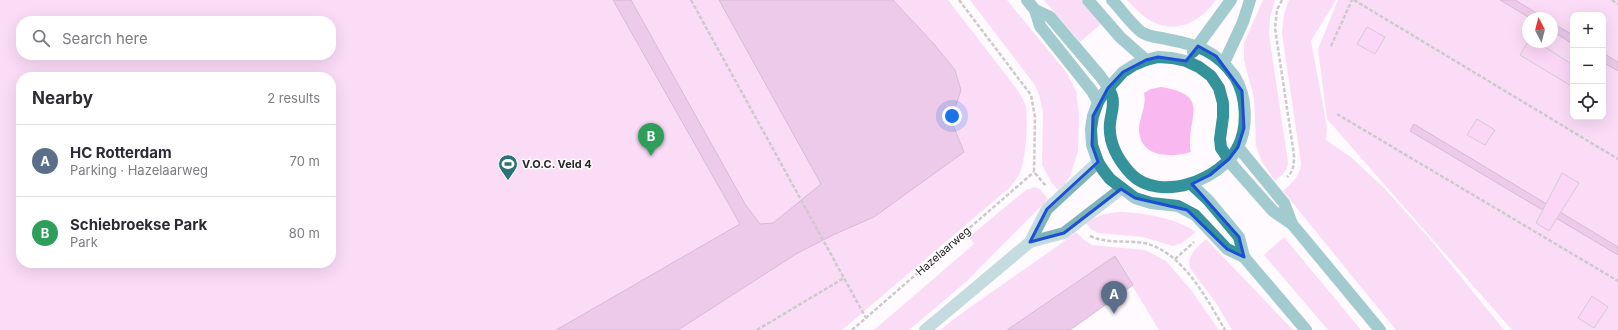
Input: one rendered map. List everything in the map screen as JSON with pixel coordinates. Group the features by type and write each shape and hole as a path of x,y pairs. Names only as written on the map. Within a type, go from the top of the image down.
{"main road":[{"path":"1027,0 1035,10 1040,26 1092,91 1098,102"},
{"path":"1088,0 1120,37 1146,60"},
{"path":"1035,10 1050,16 1108,88 1112,95 1113,103 1110,123 1113,147 1124,166 1137,179 1157,186 1170,187 1191,184 1210,175 1229,159 1238,147 1244,128 1245,109 1242,91 1236,78 1224,63 1208,50 1198,46 1155,37 1141,32 1112,0"},
{"path":"1186,61 1231,0"},
{"path":"1224,63 1250,0"},
{"path":"1306,330 1244,258 1227,249 1204,223 1187,210 1178,206 1151,203 1135,198 1121,189 1110,179 1098,162 1092,145 1091,129 1093,116 1098,102 1108,88 1123,72 1146,60 1158,57 1186,61 1199,67 1211,76 1219,88 1223,103 1220,139 1221,148 1273,212 1292,224 1380,330"},
{"path":"1238,147 1284,203 1292,224"},
{"path":"1121,189 1137,179"},
{"path":"1191,184 1208,200 1239,237 1244,258"}],"street":[{"path":"925,330 1030,242 1047,209 1098,162"},
{"path":"1030,242 1064,233 1121,189"}],"path":[{"path":"691,0 866,318"},
{"name":"Hazelaarweg","path":"852,330 1034,172 1035,117 1031,95 959,0"},
{"path":"1331,46 1353,0 1618,159"},
{"path":"1612,0 1618,4"},
{"path":"1337,114 1618,282"},
{"path":"1175,259 1204,294 1225,330"},
{"path":"757,330 844,278"}],"highlighted area":[{"path":"1198,46 1216,56 1242,91 1244,128 1238,147 1229,159 1210,175 1192,184 1239,237 1244,257 1227,249 1187,210 1135,198 1121,189 1064,233 1030,242 1047,209 1098,162 1092,145 1093,116 1108,88 1123,72 1146,60 1158,57 1186,61"}],"shaded area":[{"path":"0,0 854,0 951,120 961,90 955,70 934,44 893,0 948,0 1023,99 1027,114 1027,131 1021,169 1019,175 1008,189 842,330 0,330"},
{"path":"613,0 631,0 745,204 760,224 773,223 821,184 719,0 893,0 934,44 955,70 961,90 951,120 964,152 874,217 833,235 796,254 678,330 556,330 740,224"},
{"path":"970,0 1007,0 1067,73 1076,91 1079,114 1078,151 1070,176 1065,184 1058,190 1052,183 1042,165 1043,113 1035,85"},
{"path":"1044,0 1081,0 1101,24 1080,42"},
{"path":"1127,0 1216,0 1210,8 1196,20 1188,24 1170,27 1151,21"},
{"path":"1263,0 1275,0 1270,18 1269,35 1288,162 1285,171 1275,181 1262,162 1256,146 1254,98 1244,60 1244,43"},
{"path":"1289,0 1336,0 1311,41 1327,127 1326,140 1352,158 1385,189 1429,238 1504,330 1396,330 1283,191 1298,175 1301,163 1282,33 1284,14"},
{"path":"1338,0 1618,0 1618,330 1512,330 1327,119 1318,49"},
{"path":"1500,0 1515,0 1535,12 1522,13"},
{"path":"1558,26 1570,33 1570,42 1558,35"},
{"path":"1606,55 1618,62 1618,71 1606,64"},
{"path":"1161,87 1177,91 1187,96 1192,102 1194,110 1190,140 1191,152 1175,155 1158,154 1145,146 1141,139 1139,130 1144,107 1144,93 1151,89"},
{"path":"1414,124 1618,247 1618,255 1410,131"},
{"path":"1034,187 1040,189 1048,199 967,281 909,330 874,330 974,244 969,237 1026,190"},
{"path":"1118,212 1137,213 1158,217 1179,223 1196,232 1182,243 1173,246 1143,237 1098,233 1091,229 1086,223 1101,215"},
{"path":"1076,232 1092,245 1145,250 1166,261 1191,290 1219,330 1159,330 1115,257 1007,330 940,330"},
{"path":"1284,237 1361,330 1328,330 1264,255"},
{"path":"1206,239 1293,330 1232,330 1216,303 1190,268 1189,263 1191,255"},
{"path":"1115,256 1133,285 1070,330 1007,330"}],"building":[{"path":"1367,27 1385,37 1375,54 1357,44"},
{"path":"1524,48 1546,48 1570,63 1570,85 1520,55"},
{"path":"1477,119 1495,130 1485,145 1467,135"},
{"path":"1562,173 1579,183 1549,231 1536,223"},
{"path":"1592,296 1608,307 1594,328 1578,318"}],"place":[{"name":"Schiebroekse Park","path":"651,156"},
{"name":"V.O.C. Veld 4","path":"508,181"},
{"name":"HC Rotterdam","path":"1114,314"}]}
